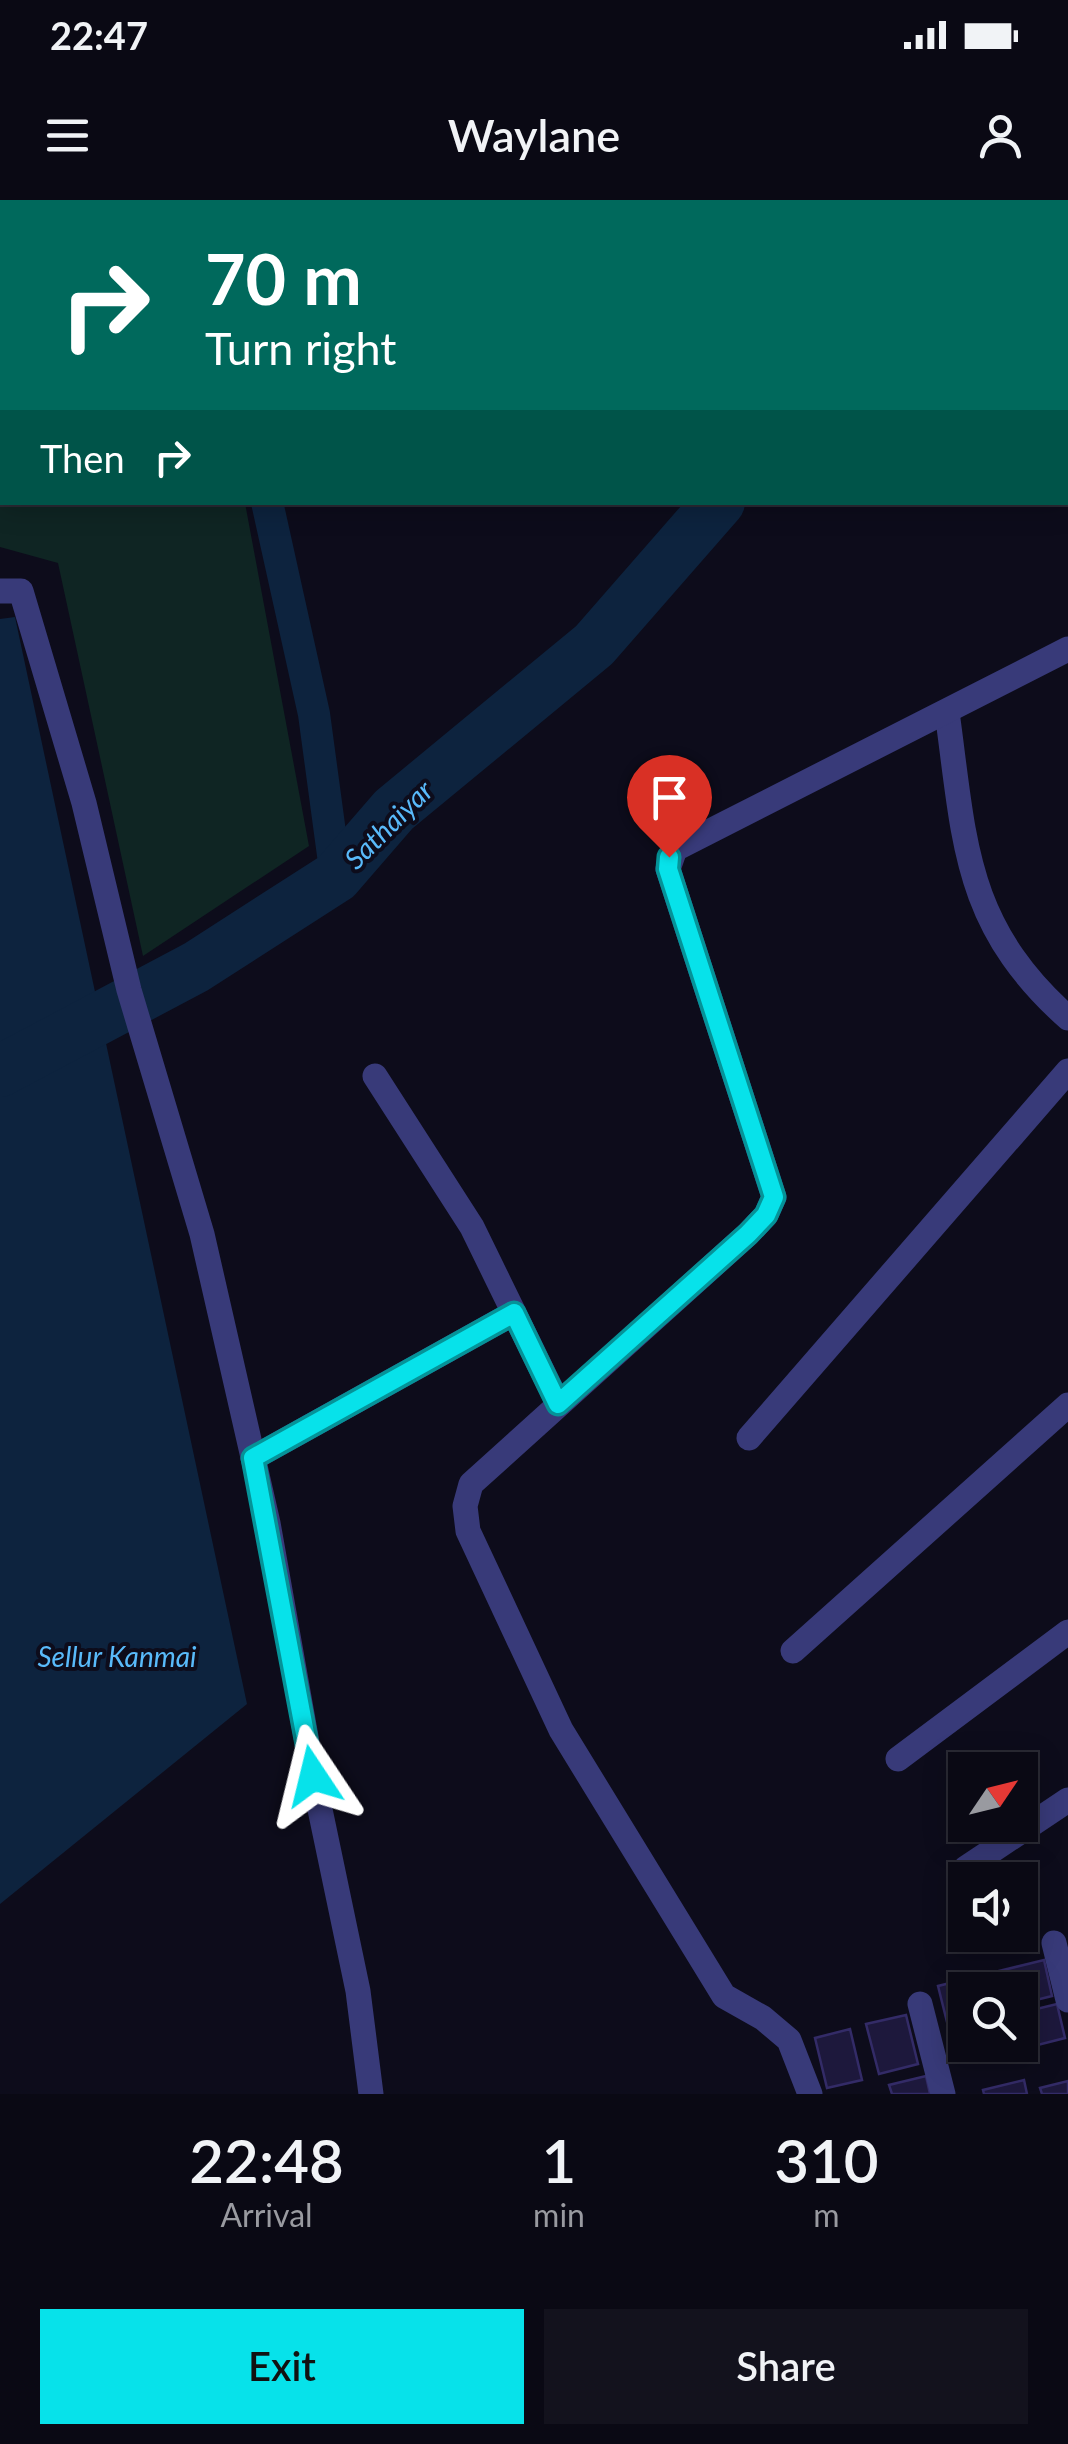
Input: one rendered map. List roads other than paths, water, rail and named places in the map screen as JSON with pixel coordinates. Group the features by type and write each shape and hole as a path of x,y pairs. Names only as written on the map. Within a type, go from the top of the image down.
{"street":[{"path":"0,591 20,591 84,803 128,990 202,1234 253,1458 358,1991 371,2094"},
{"path":"810,2094 789,2040 763,2018 724,1996 561,1730 468,1531 465,1506 471,1484 748,1234 766,1215 774,1197 668,869 675,848 1068,649"},
{"path":"947,712 975,886 1010,959 1068,1018"},
{"path":"749,1438 1068,1071"},
{"path":"375,1076 472,1227 558,1404"},
{"path":"253,1458 514,1313"},
{"path":"793,1650 1068,1406"},
{"path":"898,1759 1068,1632"},
{"path":"975,1862 1068,1800"},
{"path":"1054,1944 1068,2000"},
{"path":"920,2004 943,2094"}],"water":[{"name":"Sellur Kanmai","path":"15,617 247,1704 0,1904 0,619"}],"waterway":[{"path":"268,505 314,714 336,877"},
{"name":"Sathaiyar","path":"0,1071 196,967 336,877 394,810 594,645 716,505"}]}
